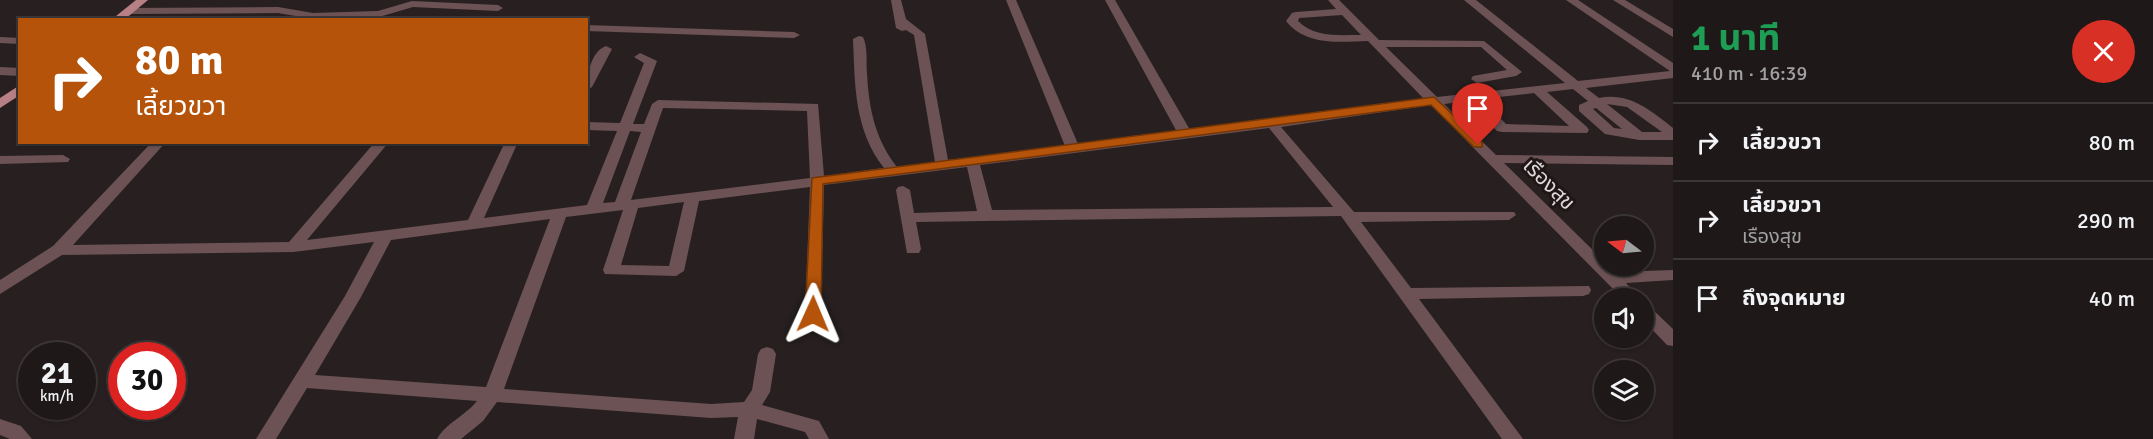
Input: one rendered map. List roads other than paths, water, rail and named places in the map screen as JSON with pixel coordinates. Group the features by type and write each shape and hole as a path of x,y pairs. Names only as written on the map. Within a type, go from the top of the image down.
{"main road":[{"path":"119,18 143,0"},
{"path":"0,104 18,90"}],"street":[{"path":"268,18 290,0"},
{"path":"897,0 903,34"},
{"path":"1011,0 1073,149"},
{"path":"1110,0 1185,134"},
{"name":"เรืองสุข","path":"1333,0 1621,288"},
{"path":"1469,0 1596,101"},
{"path":"1571,0 1673,68"},
{"path":"1618,0 1673,34"},
{"path":"128,11 278,10 313,16 379,14 412,4 501,4"},
{"path":"490,18 501,4"},
{"path":"1345,12 1296,15 1292,21 1302,32 1314,36 1373,41 1484,44 1516,72 1477,79 1493,94"},
{"path":"900,20 919,34 942,165"},
{"path":"588,27 794,35"},
{"path":"859,39 863,111 867,129 881,158 892,170"},
{"path":"0,40 18,41"},
{"path":"588,83 606,49"},
{"path":"593,209 651,61 640,57"},
{"path":"0,71 18,72"},
{"path":"59,250 293,247 1272,124 1434,101 1673,74"},
{"path":"1471,97 1502,128 1582,130 1536,89"},
{"path":"1596,101 1629,101 1673,135 1639,136 1610,131 1584,108 1596,101"},
{"path":"693,196 675,271 611,270 627,205 658,104 813,107 817,181 813,314"},
{"path":"1272,124 1348,214 1513,439"},
{"path":"588,126 649,128"},
{"path":"0,288 59,250 158,144"},
{"path":"293,247 381,144"},
{"path":"474,224 511,144"},
{"path":"0,160 63,159"},
{"path":"1493,159 1673,161"},
{"path":"972,161 986,215"},
{"path":"903,190 913,249"},
{"path":"447,439 476,416 492,395 560,214"},
{"path":"908,218 986,215 1509,214"},
{"path":"266,439 385,236"},
{"path":"1611,278 1673,275"},
{"path":"1407,294 1583,290"},
{"path":"1654,321 1673,340"},
{"path":"744,439 749,409 760,392 767,354"},
{"path":"302,381 711,411 749,409 812,426 819,439"},
{"path":"0,427 14,430 22,439"}]}
